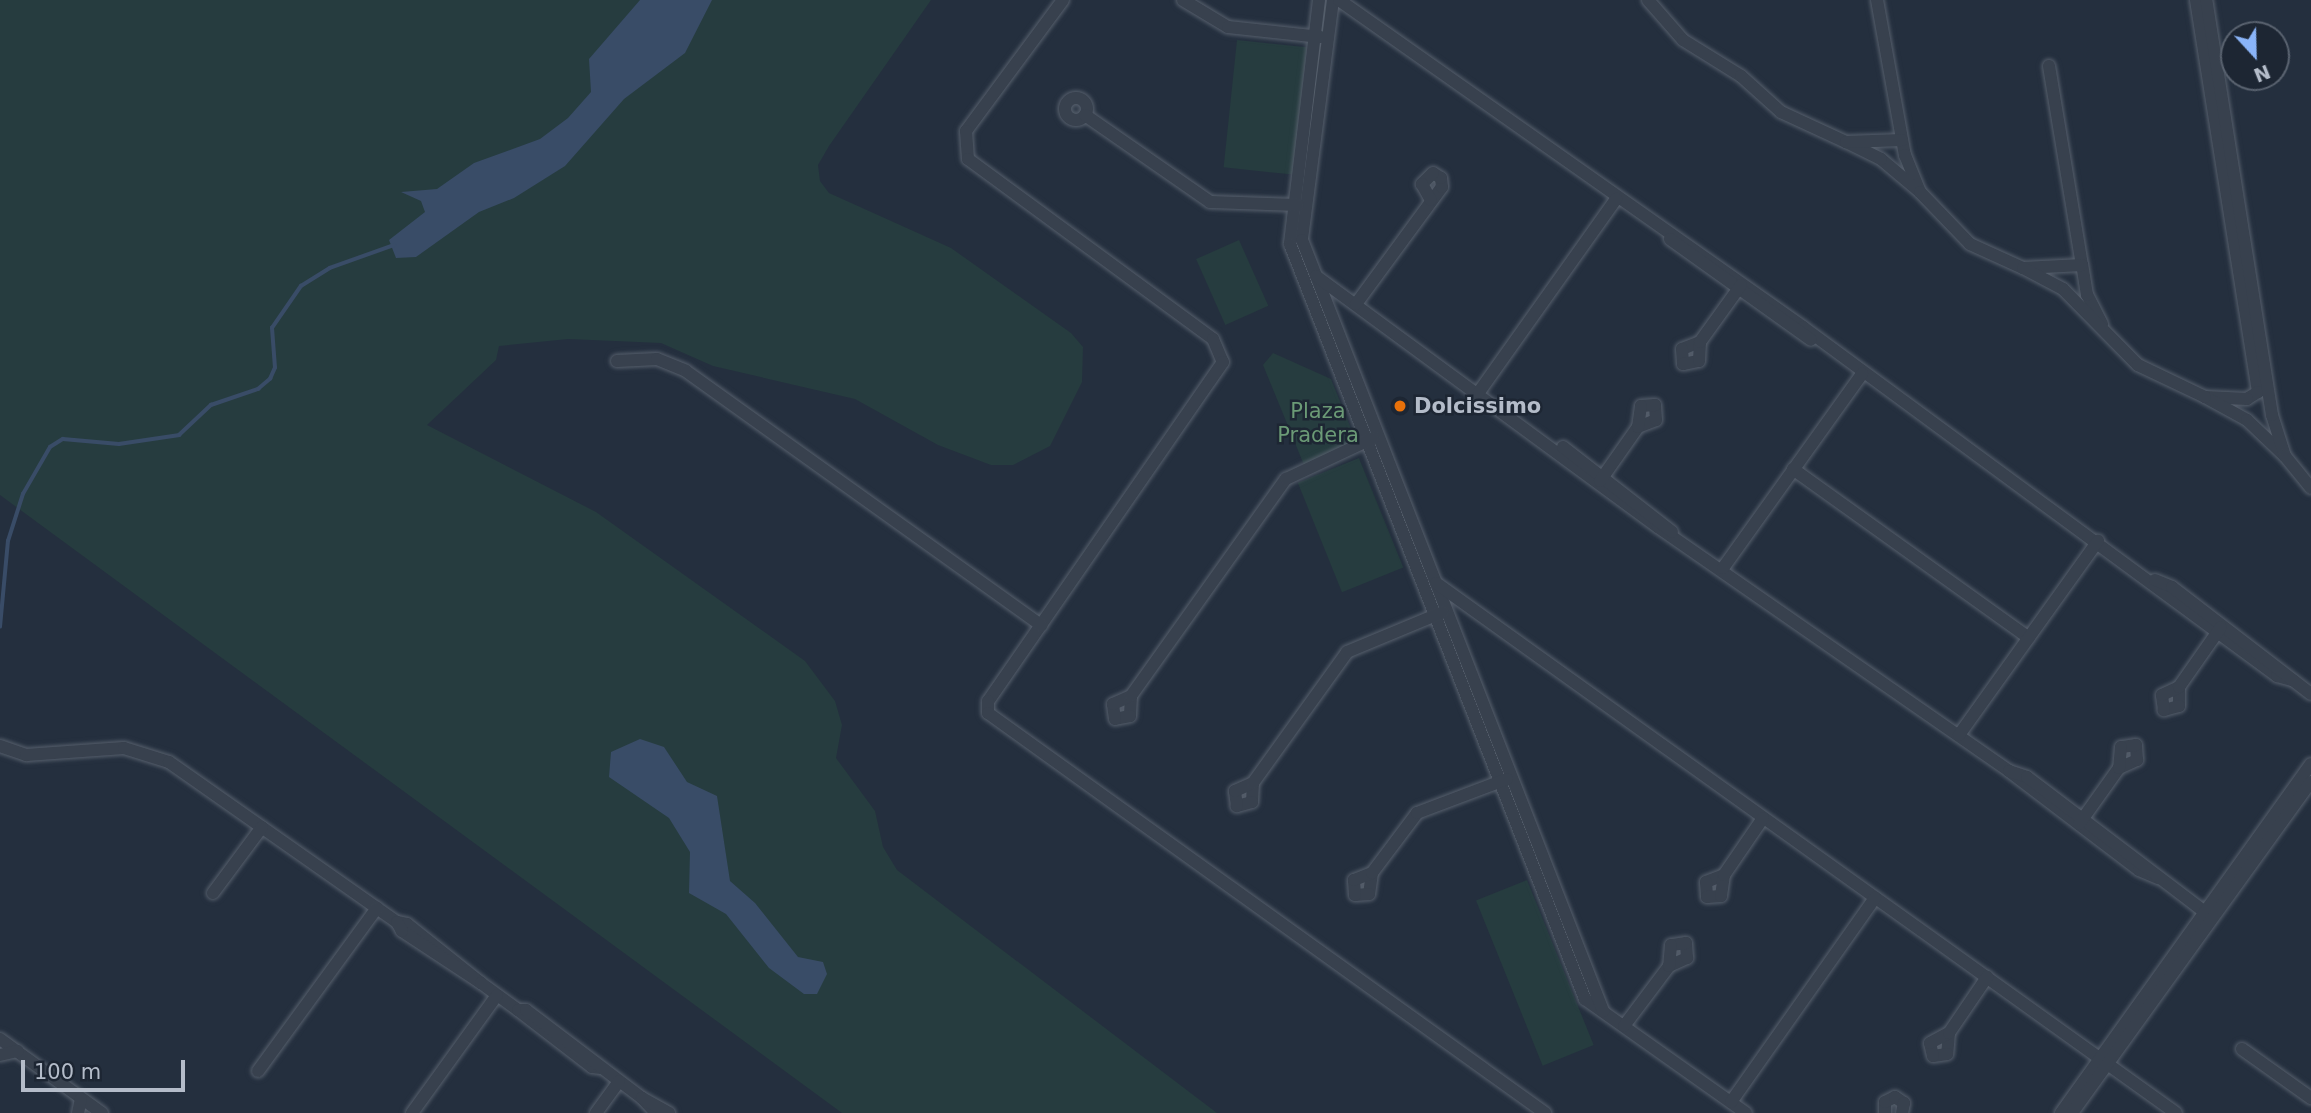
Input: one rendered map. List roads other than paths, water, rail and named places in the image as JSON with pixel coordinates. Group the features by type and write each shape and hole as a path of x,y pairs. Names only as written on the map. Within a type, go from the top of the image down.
{"street":[{"path":"1063,0 966,131 968,159 1213,339 1223,362 988,701 993,719 1545,1113"},
{"path":"1183,0 1225,26 1321,37"},
{"path":"1319,0 1321,37"},
{"path":"1333,0 1321,37 1298,205 1289,237 1298,264 1321,306 1373,438 1436,583 1441,613"},
{"path":"1339,0 2151,579 2172,587 2220,628 2311,694"},
{"path":"1648,0 1684,40 1741,76 1782,112 1881,159 1892,167 1970,244 2059,286 2102,324 2138,365 2242,416 2256,426 2286,456 2311,488"},
{"path":"1877,0 1902,140 1920,192"},
{"path":"2196,0 2254,397 2242,416"},
{"path":"2206,0 2271,410 2286,456"},
{"path":"2049,66 2085,284 2102,324"},
{"path":"1085,115 1210,202 1298,205"},
{"path":"1846,142 1888,143 1902,140"},
{"path":"1881,159 1888,143"},
{"path":"1892,167 1907,160"},
{"path":"1479,392 1616,199"},
{"path":"1356,304 1431,200"},
{"path":"1298,205 1303,240 1316,276 1321,306"},
{"path":"1298,264 2209,915"},
{"path":"2023,268 2063,269 2082,265"},
{"path":"2059,286 2063,269"},
{"path":"2071,296 2085,284"},
{"path":"1700,342 1739,287"},
{"path":"1321,306 1340,294"},
{"path":"617,361 657,359 685,371 1041,625"},
{"path":"1723,568 1862,374"},
{"path":"2205,397 2254,397 2271,410"},
{"path":"2256,426 2271,410"},
{"path":"1601,480 1639,427"},
{"path":"1373,438 1418,570 1441,613 1506,780 1603,1012 1746,1113"},
{"path":"1131,696 1286,479 1373,438"},
{"path":"1793,469 2029,638"},
{"path":"1959,735 2098,541"},
{"path":"1418,570 2176,1113"},
{"path":"1253,783 1347,652 1441,613 1459,599"},
{"path":"2179,687 2220,628"},
{"path":"0,746 26,755 110,747 148,754 187,773 397,922 402,931 518,1010 526,1010 642,1098 669,1113"},
{"path":"2072,1113 2104,1062 2209,915 2311,764"},
{"path":"2081,822 2119,768"},
{"path":"1372,873 1417,813 1506,780"},
{"path":"2209,915 2311,782"},
{"path":"1724,875 1763,818"},
{"path":"213,893 262,827"},
{"path":"1731,1102 1875,898"},
{"path":"258,1071 377,908"},
{"path":"1624,1027 1669,966"},
{"path":"1949,1032 1987,977"},
{"path":"412,1113 497,995"},
{"path":"0,1039 102,1113"},
{"path":"2242,1049 2311,1098"},
{"path":"0,1055 18,1051"},
{"path":"2061,1113 2104,1062"},
{"path":"596,1113 619,1081"},
{"path":"1885,1113 1885,1102 1895,1097 1904,1103 1902,1113"},
{"path":"642,1098 656,1113"},
{"path":"78,1113 81,1099"}],"water":[{"path":"640,0 712,0 685,53 624,99 565,166 514,198 479,212 416,257 396,258 389,240 425,212 421,201 401,192 437,189 474,163 540,139 568,118 591,92 589,59"},
{"path":"640,739 664,747 687,782 717,796 730,881 755,903 798,957 823,962 827,974 817,994 804,994 769,968 726,914 689,893 690,852 669,818 609,777 611,752"}],"waterway":[{"path":"0,627 8,541 23,494 50,447 63,439 119,444 179,435 211,405 258,389 270,379 275,368 272,328 301,286 330,268 394,245"}],"place":[{"name":"Dolcissimo","path":"1400,406"}],"park label":[{"name":"Plaza Pradera","path":"1318,423"}]}
